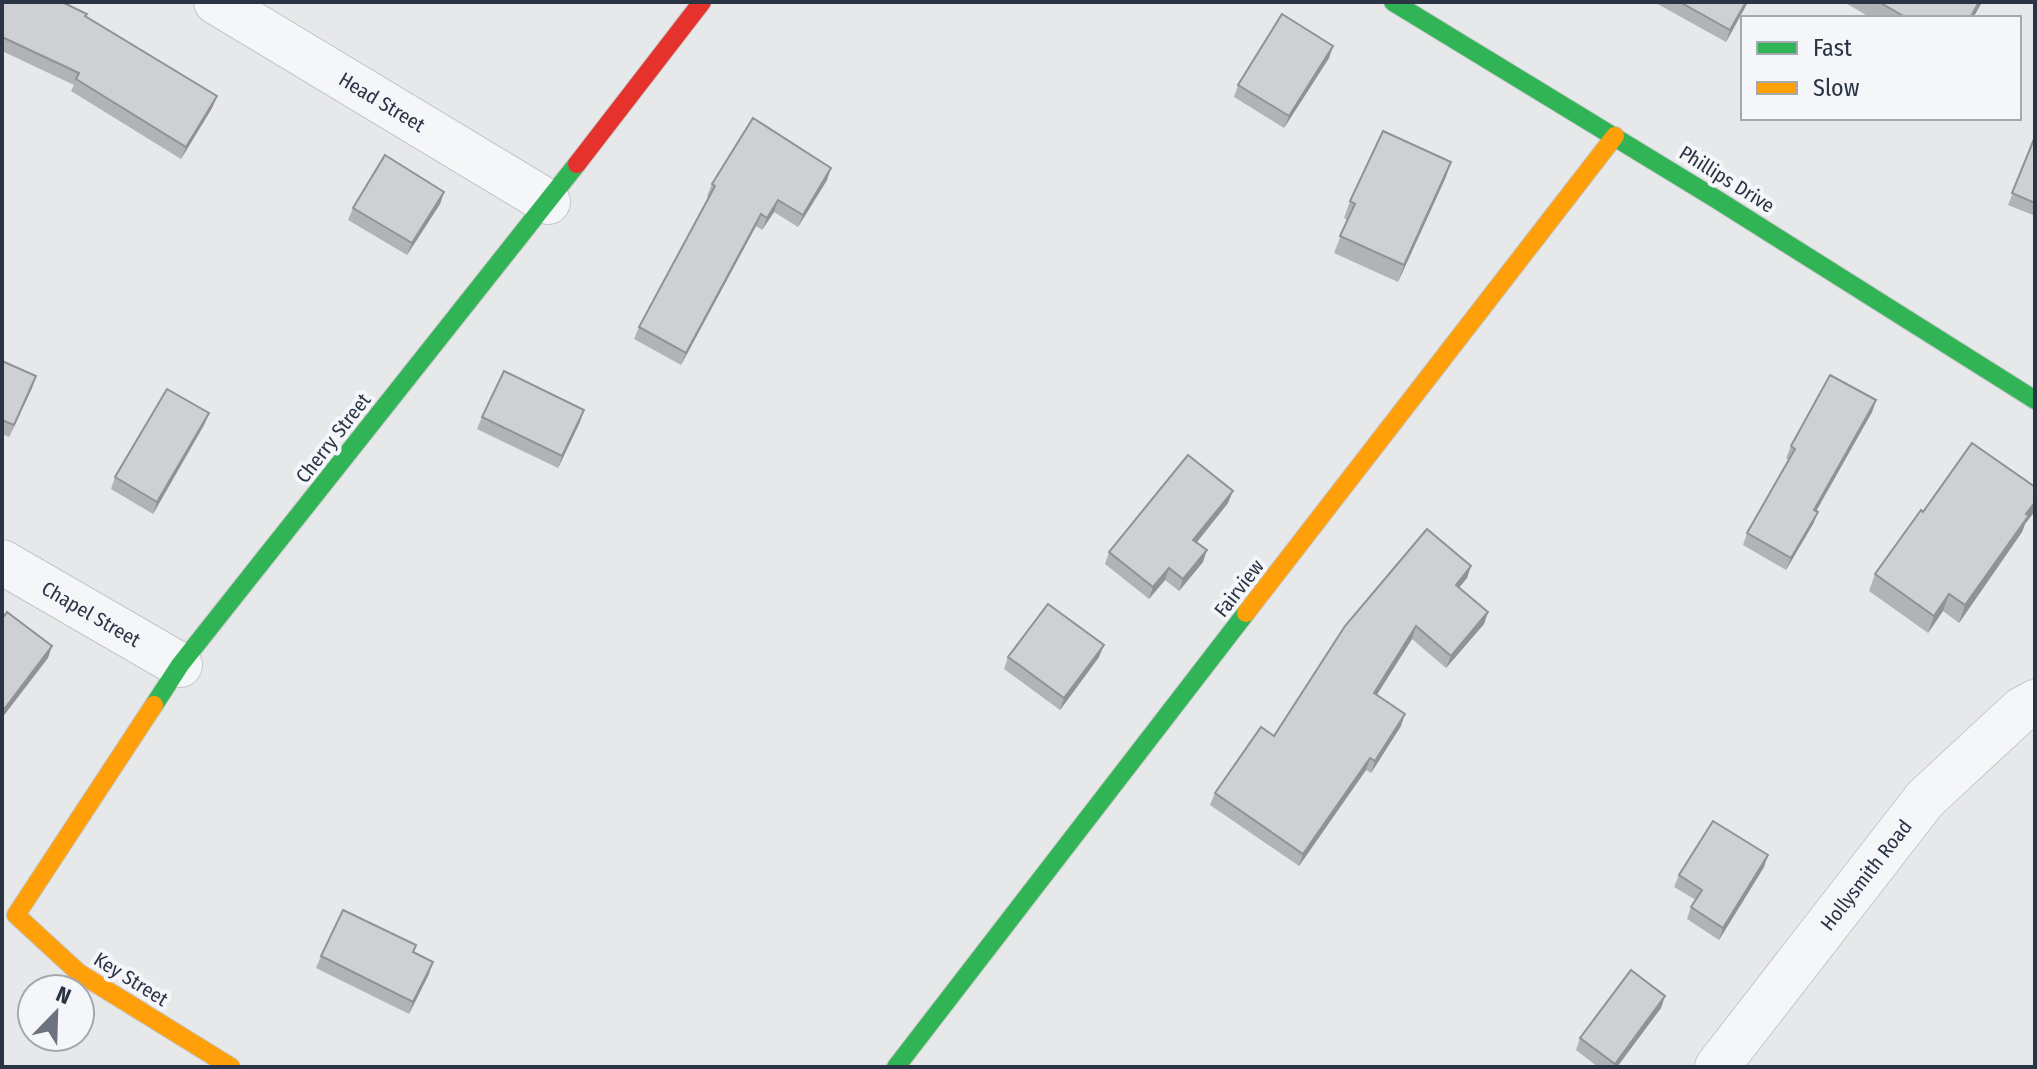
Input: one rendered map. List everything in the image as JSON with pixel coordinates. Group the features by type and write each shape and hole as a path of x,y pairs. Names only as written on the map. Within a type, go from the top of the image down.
{"street":[{"name":"Head Street","path":"216,2 548,202"},
{"name":"Cherry Street","path":"16,915 180,665 548,202 702,2"},
{"name":"Phillips Drive","path":"1393,2 1878,299 2035,400"},
{"name":"Fairview","path":"896,1067 1615,136"},
{"name":"Chapel Street","path":"2,562 180,665"},
{"name":"Hollysmith Road","path":"1717,1067 1925,799 2022,709 2035,702"},
{"name":"Key Street","path":"16,915 79,973 231,1067"}],"building":[{"path":"2,2 62,2 87,14 85,16 217,96 186,147 76,79 79,73 2,37"},
{"path":"1680,2 1746,2 1730,30"},
{"path":"1879,2 1979,2 1971,16 1904,16"},
{"path":"1282,14 1333,46 1289,116 1238,85"},
{"path":"753,118 831,168 803,215 778,200 767,218 761,214 686,353 639,327 715,186 712,184"},
{"path":"1383,131 1451,162 1404,265 1340,236 1355,204 1350,201"},
{"path":"2035,139 2035,203 2012,193"},
{"path":"385,155 444,192 412,243 353,208"},
{"path":"2,361 36,376 14,425 2,420"},
{"path":"504,371 584,410 562,456 482,417"},
{"path":"1830,375 1876,400 1814,510 1818,512 1791,558 1747,533 1795,449 1791,446"},
{"path":"167,389 209,413 157,502 115,477"},
{"path":"1972,443 2035,487 2035,502 1965,605 1949,594 1934,616 1875,574"},
{"path":"1188,455 1233,491 1193,540 1207,550 1183,579 1169,568 1153,587 1109,552"},
{"path":"1427,529 1471,566 1456,585 1488,612 1451,656 1416,626 1374,693 1405,714 1375,761 1370,758 1303,854 1215,793 1261,727 1274,736 1345,626"},
{"path":"1048,604 1104,645 1064,698 1008,657"},
{"path":"7,612 52,646 2,712 2,619"},
{"path":"1713,821 1768,855 1723,928 1691,907 1702,890 1679,875"},
{"path":"343,910 416,945 413,952 433,962 413,1002 321,956"},
{"path":"1631,970 1665,996 1615,1064 1580,1038"}],"traffic: fast":[{"path":"1393,2 1716,199 2035,400"},
{"path":"154,705 180,665 577,164"},
{"path":"896,1067 1246,613"}],"traffic: slow":[{"path":"1246,613 1615,136"},
{"path":"154,705 16,915 79,973 231,1067"}],"traffic: jam":[{"path":"577,164 702,2"}]}
